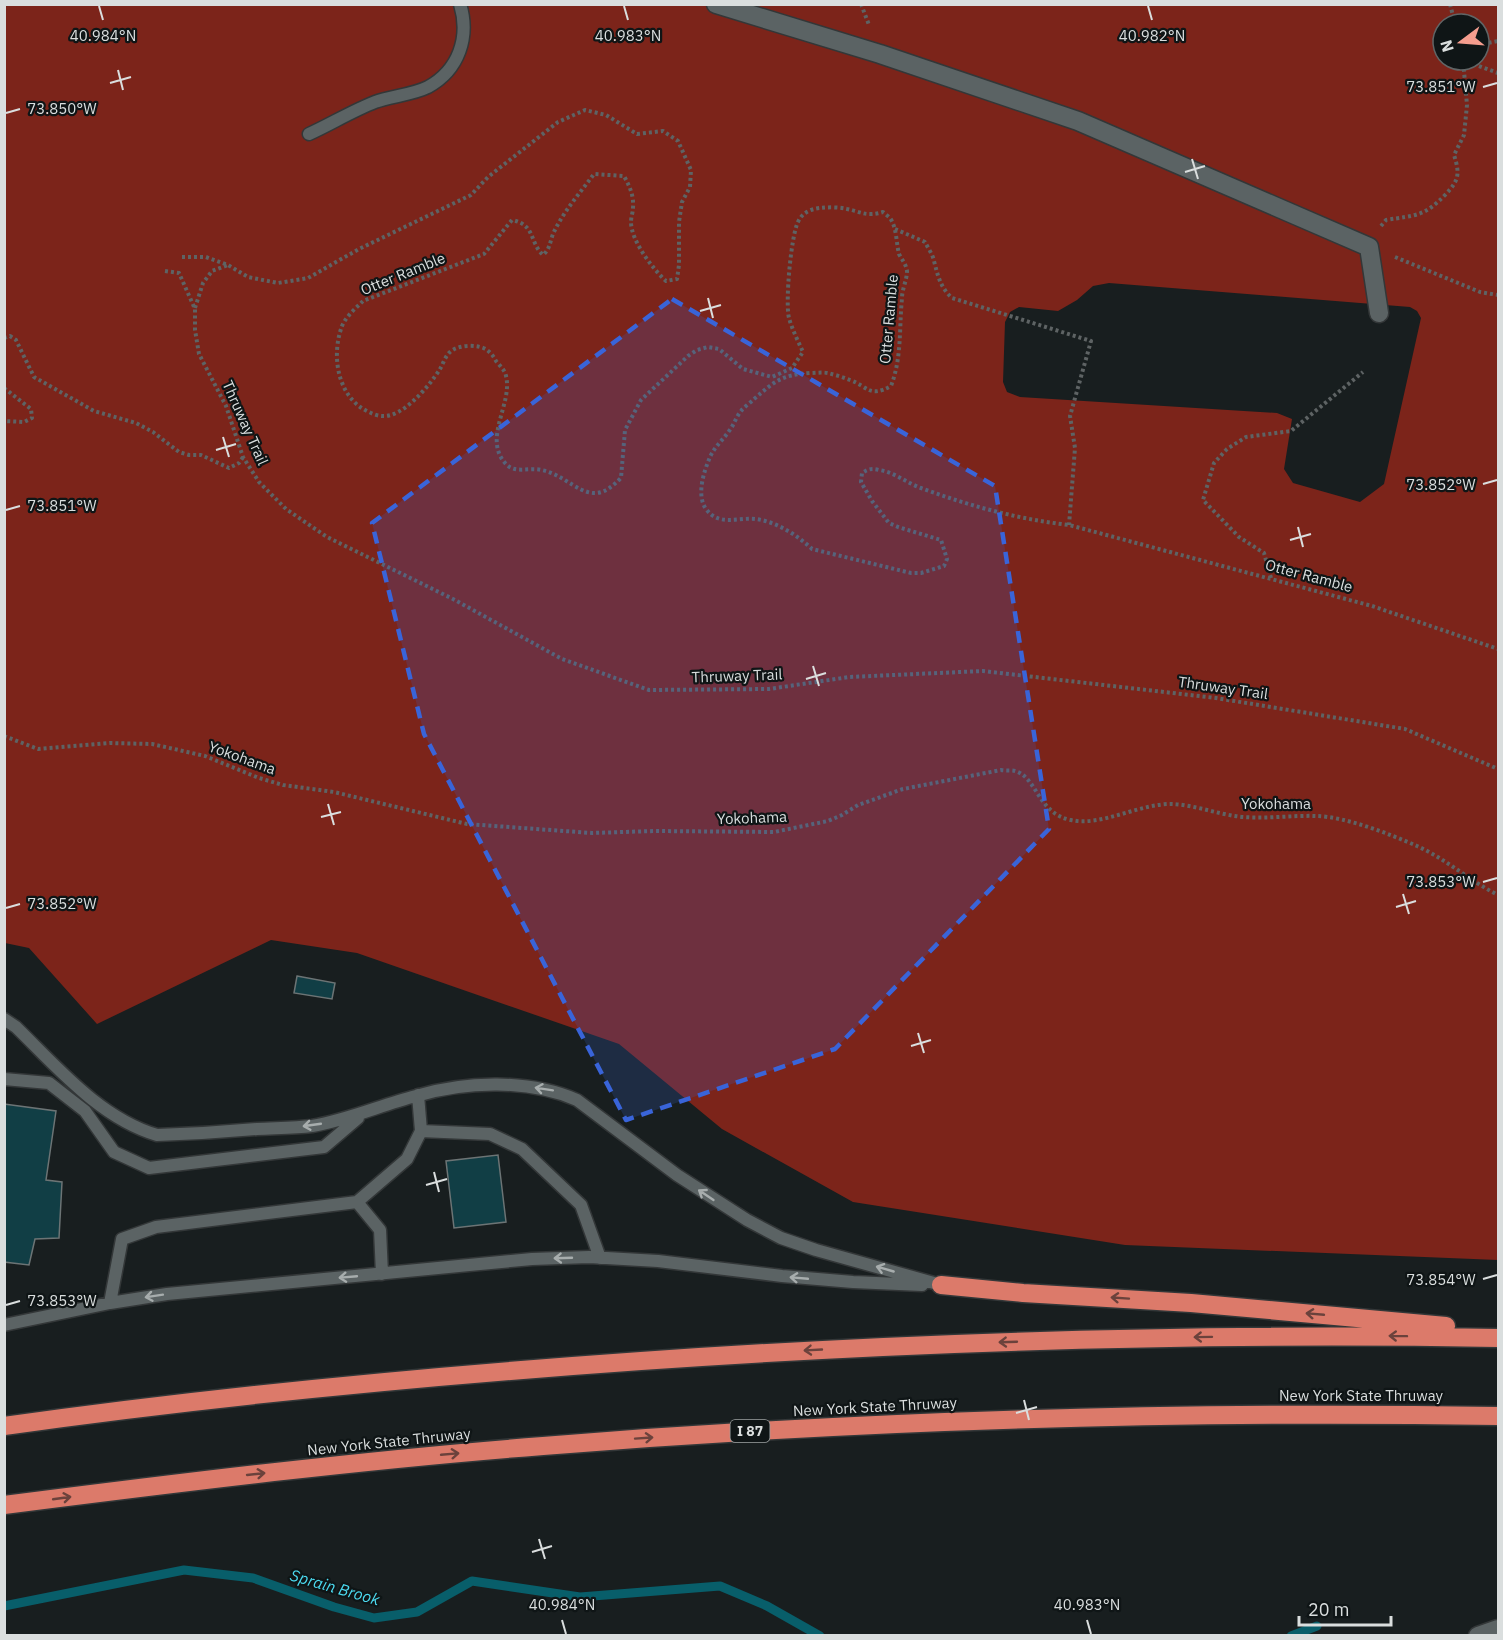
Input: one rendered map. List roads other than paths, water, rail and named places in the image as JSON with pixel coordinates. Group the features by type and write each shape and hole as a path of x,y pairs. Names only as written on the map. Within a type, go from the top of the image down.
{"highway":[{"path":"941,1285 1023,1293 1191,1303 1498,1331"},
{"path":"4,1426 377,1383 586,1365 786,1352 1139,1338 1341,1336 1498,1338"},
{"name":"New York State Thruway","path":"4,1505 212,1479 430,1456 764,1431 1117,1416 1316,1414 1498,1416"}],"street":[{"path":"716,4 880,54 1078,121 1369,247 1380,313"},
{"path":"1478,1635 1498,1629"}],"lane":[{"path":"309,134 375,102 428,87 452,67 463,45 464,16 460,4"},
{"path":"4,1019 98,1104 136,1129 157,1135 309,1126 346,1119 418,1095 486,1085 559,1092 577,1100 712,1199 781,1238 941,1285"},
{"path":"4,1079 49,1083 85,1111 114,1152 149,1168 324,1147 363,1113"},
{"path":"110,1303 122,1239 156,1227 357,1202 407,1159 421,1131 418,1095"},
{"path":"421,1131 489,1134 522,1149 580,1205 600,1258"},
{"path":"357,1202 380,1230 382,1274"},
{"path":"4,1325 110,1303 167,1294 532,1259 600,1258 658,1261 782,1276 941,1285"}],"waterway":[{"name":"Sprain Brook","path":"4,1606 184,1570 253,1578 334,1607 374,1618 417,1612 472,1581 580,1597 720,1586 767,1606 820,1636"},
{"name":"Sprain Brook","path":"1291,1636 1317,1626"}]}
